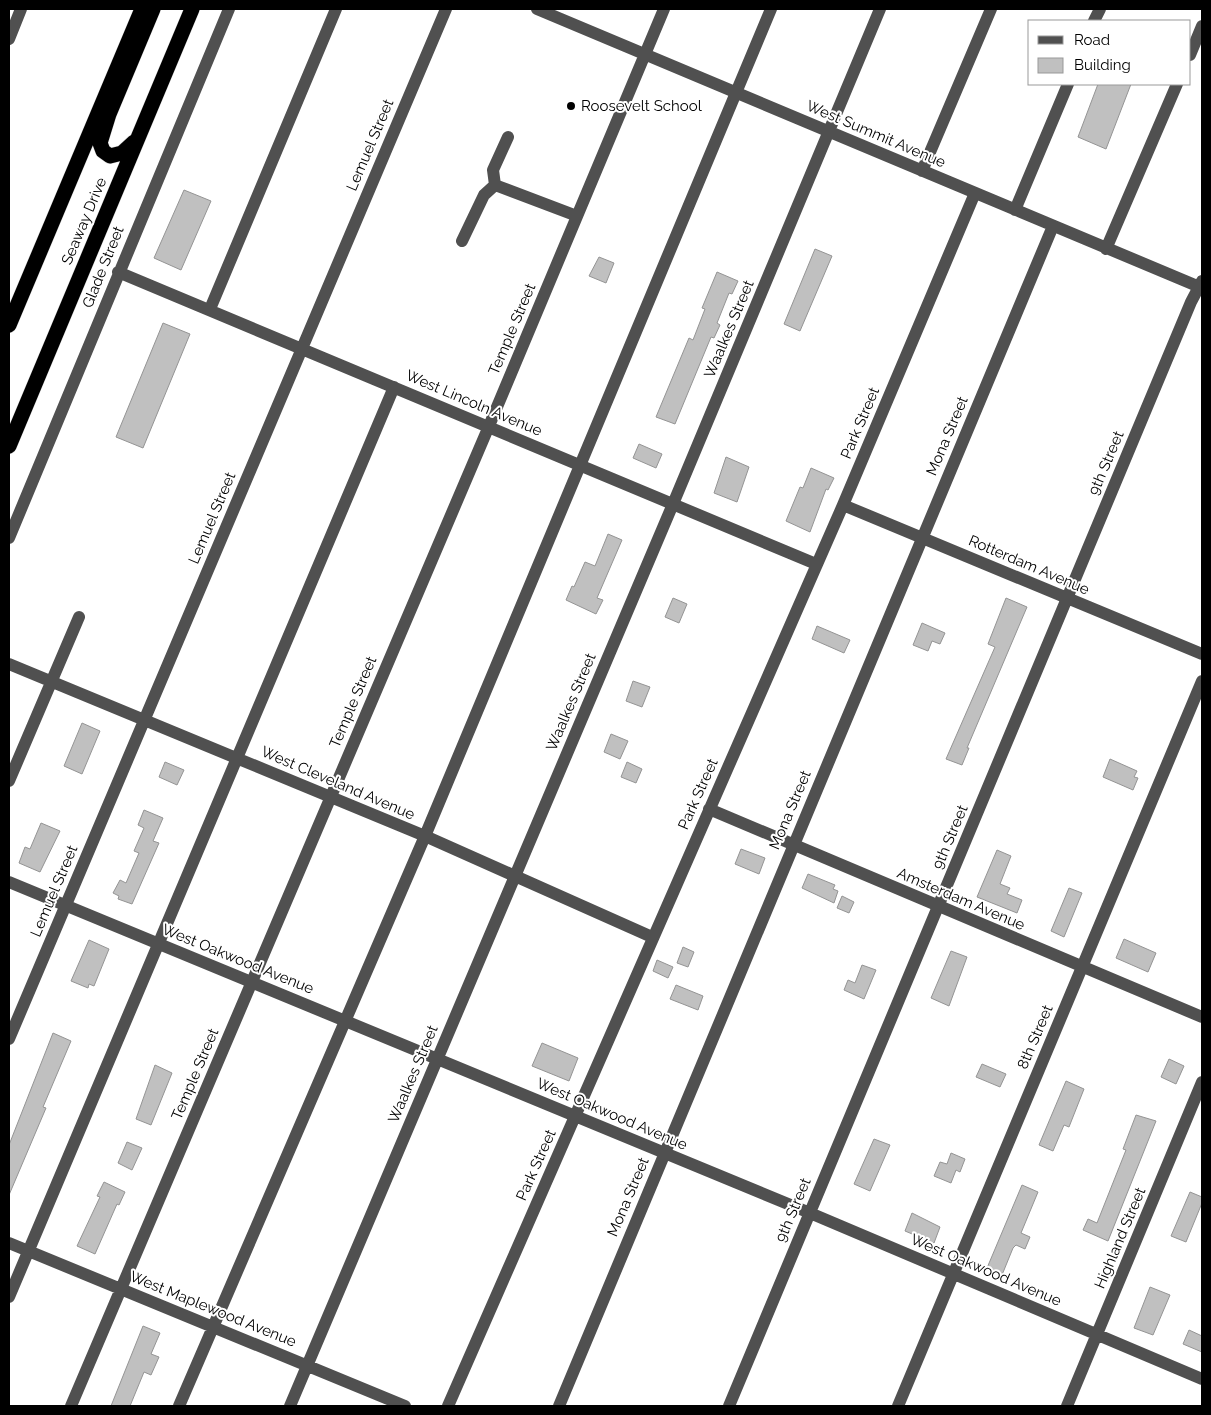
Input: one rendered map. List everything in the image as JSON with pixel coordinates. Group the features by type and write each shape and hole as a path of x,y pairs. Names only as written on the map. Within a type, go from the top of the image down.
{"highway":[{"name":"Seaway Drive","path":"9,324 142,9"},
{"path":"137,139 122,153 110,156 103,151 100,143 109,114 153,9"},
{"path":"165,73 183,9"},
{"name":"Seaway Drive","path":"9,446 192,9"}],"street":[{"path":"9,39 22,9"},
{"name":"Glade Street","path":"9,538 229,9"},
{"path":"210,309 336,9"},
{"name":"Lemuel Street","path":"9,1039 446,9"},
{"name":"West Summit Avenue","path":"537,9 551,12 828,132 1106,248 1201,285"},
{"name":"Temple Street","path":"71,1406 489,426 664,9"},
{"path":"179,1406 425,836 771,9"},
{"name":"Waalkes Street","path":"290,1406 516,876 880,9"},
{"path":"922,171 991,9"},
{"path":"1191,53 1202,26"},
{"path":"1016,210 1068,85"},
{"path":"1106,248 1178,85"},
{"path":"495,185 493,170 508,137"},
{"path":"495,185 577,216"},
{"path":"462,241 484,195 495,185"},
{"name":"Park Street","path":"448,1406 843,505 975,193"},
{"name":"Mona Street","path":"559,1406 1053,226"},
{"name":"West Lincoln Avenue","path":"118,272 816,564"},
{"name":"9th Street","path":"729,1406 1191,302 1201,285"},
{"path":"9,1297 394,387"},
{"name":"Rotterdam Avenue","path":"843,505 1202,654"},
{"path":"9,781 79,617"},
{"name":"West Cleveland Avenue","path":"9,664 425,836 652,937"},
{"name":"8th Street","path":"898,1406 1202,680"},
{"name":"Amsterdam Avenue","path":"709,809 1081,968 1202,1017"},
{"name":"West Oakwood Avenue","path":"9,882 810,1213 1202,1379"},
{"name":"Highland Street","path":"1067,1406 1202,1082"},
{"name":"West Maplewood Avenue","path":"9,1243 405,1406"}],"building":[{"path":"1098,85 1131,85 1106,149 1078,137"},
{"path":"184,190 211,201 181,270 154,258"},
{"path":"815,249 832,256 800,331 784,324"},
{"path":"599,257 614,263 606,283 589,276"},
{"path":"717,272 738,281 732,294 729,293 717,323 720,325 714,338 711,337 675,424 656,417 689,338 693,340 705,309 702,308"},
{"path":"163,323 190,334 143,448 116,437"},
{"path":"639,444 662,454 656,468 633,458"},
{"path":"726,457 749,467 737,502 714,493"},
{"path":"811,468 834,478 828,490 826,489 810,532 786,521 800,487 803,488"},
{"path":"608,534 622,540 597,598 603,600 596,614 566,600 585,562 595,566"},
{"path":"673,598 687,604 679,623 665,617"},
{"path":"1006,598 1027,607 967,748 969,748 962,765 946,759 995,647 988,644"},
{"path":"922,623 945,633 940,644 932,641 928,651 913,645"},
{"path":"817,626 850,640 844,653 812,639"},
{"path":"633,681 650,687 642,707 626,701"},
{"path":"82,723 100,731 82,774 64,766"},
{"path":"611,734 628,741 620,759 604,752"},
{"path":"1110,759 1137,771 1134,777 1138,778 1133,790 1103,777"},
{"path":"165,762 184,770 177,785 159,777"},
{"path":"627,762 642,769 636,783 621,777"},
{"path":"144,810 163,818 153,841 159,843 132,904 118,899 119,896 113,893 120,880 126,883 139,853 134,851 144,828 138,825"},
{"path":"41,823 60,831 40,872 19,863 25,847 30,849"},
{"path":"741,849 765,858 759,874 735,864"},
{"path":"997,850 1011,856 1000,884 1010,888 1007,894 1022,900 1017,913 977,897"},
{"path":"808,874 835,885 833,889 838,891 834,903 802,888"},
{"path":"1069,888 1082,893 1064,937 1051,931"},
{"path":"842,896 854,902 849,913 837,908"},
{"path":"1124,939 1156,953 1148,972 1116,958"},
{"path":"89,940 109,949 94,986 89,984 88,988 71,981"},
{"path":"683,947 694,952 688,967 677,963"},
{"path":"951,951 967,957 949,1006 931,998"},
{"path":"657,960 673,967 668,978 653,971"},
{"path":"862,965 876,970 864,999 844,990 848,980 855,983"},
{"path":"676,985 703,996 698,1010 670,999"},
{"path":"53,1033 71,1041 43,1107 46,1108 9,1195 9,1145"},
{"path":"542,1043 578,1058 569,1081 532,1066"},
{"path":"1169,1059 1184,1066 1176,1084 1161,1077"},
{"path":"982,1064 1006,1074 1000,1087 976,1077"},
{"path":"155,1065 172,1073 151,1125 136,1119"},
{"path":"1066,1081 1084,1089 1069,1127 1064,1125 1053,1151 1039,1145"},
{"path":"1136,1115 1156,1121 1108,1241 1083,1230 1088,1219 1097,1223 1126,1150 1123,1149"},
{"path":"874,1139 890,1145 870,1191 854,1184"},
{"path":"127,1142 142,1148 132,1170 118,1163"},
{"path":"951,1153 965,1159 960,1172 956,1170 951,1183 934,1176 940,1162 947,1164"},
{"path":"104,1182 125,1192 119,1205 117,1204 95,1254 77,1246 100,1197 97,1196"},
{"path":"1022,1185 1038,1192 1021,1233 1030,1237 1025,1249 1016,1245 1013,1248 1002,1275 987,1268"},
{"path":"1190,1192 1202,1197 1202,1203 1186,1242 1171,1236"},
{"path":"912,1213 940,1227 934,1243 905,1231"},
{"path":"1150,1287 1170,1295 1153,1335 1134,1328"},
{"path":"143,1326 160,1333 151,1354 159,1357 151,1375 144,1372 130,1406 111,1406"},
{"path":"1189,1330 1202,1336 1202,1352 1183,1344"}],"place":[{"name":"Roosevelt School","path":"571,106"}]}
